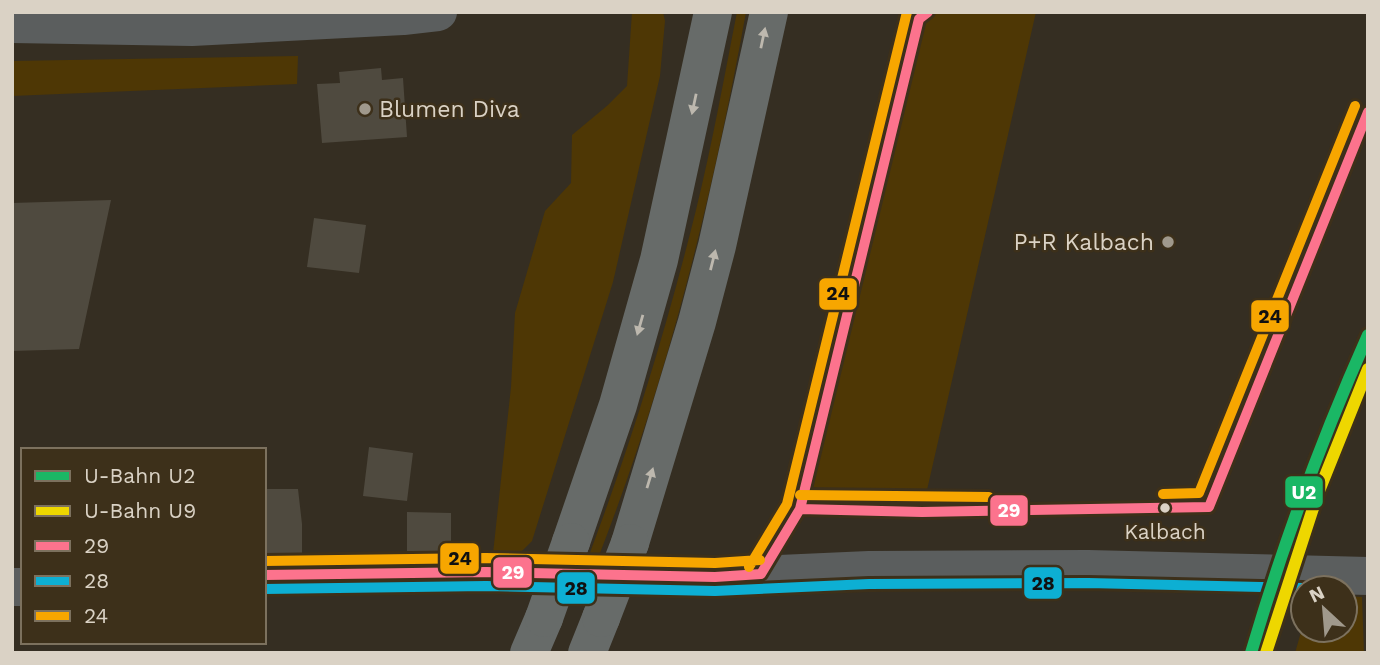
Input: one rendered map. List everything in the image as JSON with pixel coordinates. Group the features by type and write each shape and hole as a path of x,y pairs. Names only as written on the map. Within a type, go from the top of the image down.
{"highway":[{"path":"594,636 630,544 698,322 769,12"},
{"path":"529,653 544,618 618,405 659,260 713,13"}],"street":[{"path":"12,24 192,27 438,12"},
{"path":"266,575 486,572 715,577 870,570 1175,569 1368,576"}],"shaded area":[{"path":"632,12 663,12 665,21 660,76 613,282 532,541 509,564 492,563 511,387 515,313 545,211 571,183 572,135 627,86"},
{"path":"737,12 746,12 733,83 684,293 665,362 620,499 595,566 585,566 632,434 672,300 702,186"},
{"path":"928,12 1036,12 922,512 800,509 919,19"},
{"path":"298,56 297,84 12,96 12,61"},
{"path":"1359,597 1362,597 1364,653 1295,653 1298,644 1359,644"}],"building":[{"path":"381,68 382,80 403,78 407,137 322,143 317,84 340,83 339,72"},
{"path":"111,200 79,349 12,351 12,203"},
{"path":"314,218 366,225 359,273 307,267"},
{"path":"369,447 413,453 407,501 363,496"},
{"path":"266,489 298,489 302,553 266,553"},
{"path":"407,512 451,513 451,551 407,551"}],"metro line":[{"name":"U2","path":"1251,653 1304,492 1368,335"},
{"name":"U9","path":"1266,653 1317,496 1368,369"}],"transit line":[{"name":"24","path":"749,567 787,504 907,12"},
{"name":"29","path":"761,574 800,509 919,19 928,12"},
{"name":"24","path":"1163,494 1199,493 1355,106"},
{"name":"29","path":"800,509 922,512 1209,507 1368,112"},
{"name":"24","path":"800,495 989,497"},
{"name":"24","path":"266,561 486,558 715,563 760,560"},
{"name":"29","path":"266,575 486,572 715,577 761,574"},
{"name":"28","path":"266,589 486,586 715,591 869,584 1088,583 1289,588"}],"place":[{"name":"Blumen Diva","path":"365,109"},
{"name":"P+R Kalbach","path":"1168,242"},
{"name":"Kalbach","path":"1165,508"}]}
